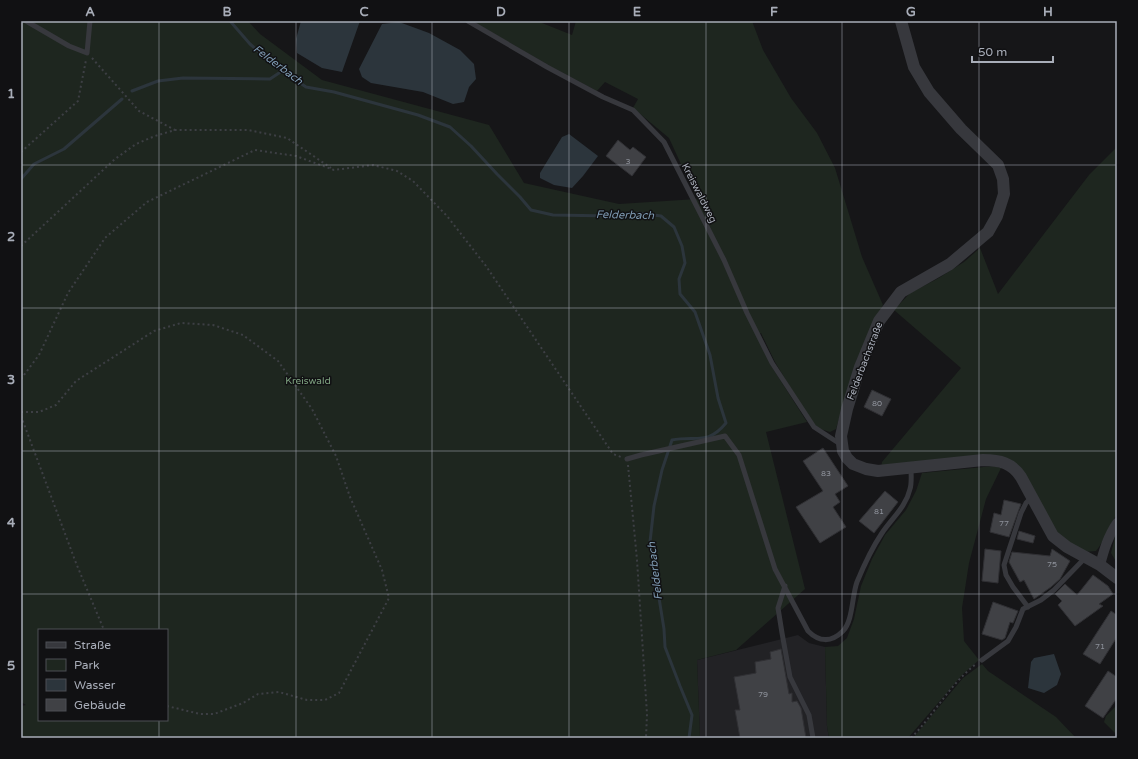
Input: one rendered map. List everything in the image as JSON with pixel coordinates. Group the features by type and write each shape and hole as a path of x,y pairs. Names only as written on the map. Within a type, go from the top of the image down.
{"street":[{"name":"Felderbachstraße","path":"841,442 847,409 860,367 879,321 902,292 950,264 988,232 997,216 1004,194 1003,179 998,165 961,129 929,92 914,67 901,21"},
{"path":"841,442 843,451 852,464 859,467 878,470 983,460 1002,462 1010,465 1017,471 1053,536 1085,558 1100,565 1117,578"},
{"path":"1100,565 1111,532 1117,523"}],"lane":[{"path":"26,21 69,46 87,53 90,21"},
{"name":"Kreiswaldweg","path":"468,21 547,67 603,97 633,110 664,142 724,260 746,313 772,363 814,427 837,442 841,442"},
{"path":"627,459 660,450 725,436 738,455 776,569 806,627 814,637 823,640 834,639 844,630 851,613 856,583 882,532 902,508 910,490 911,468"},
{"path":"1028,607 1006,575 1004,565 1021,513 1031,497"},
{"path":"982,660 1008,641 1016,627 1023,609 1041,600 1054,590 1085,558"},
{"path":"785,586 778,608 790,677 809,715 813,738"}],"path":[{"path":"87,53 139,111 175,130"},
{"path":"21,152 78,101 87,53"},
{"path":"21,246 115,159 136,144 175,130 248,130 287,138 334,170"},
{"path":"21,379 39,355 68,293 105,238 147,202 255,150 296,156 334,170 373,165 397,171 413,181 447,216 486,266 613,454 627,459 637,560 647,714 646,738"},
{"path":"21,412 39,412 56,405 76,381 154,331 181,323 213,325 243,335 278,361 312,409 336,456 350,497 382,570 389,598 339,693 325,700 307,700 279,692 258,694 242,703 214,714 200,714 168,706"},
{"path":"21,416 76,563 104,629"},
{"path":"911,738 962,676 982,660"}],"shaded area":[{"path":"798,635 809,643 825,647 827,726 829,738 700,738 697,660"}],"green space":[{"name":"Kreiswald","path":"21,21 248,21 260,34 322,80 489,125 524,183 619,204 697,199 669,138 633,108 638,99 605,82 597,91 472,21 537,21 572,35 576,21 752,21 763,50 791,98 817,133 835,168 862,257 883,305 857,359 836,429 830,432 814,427 775,362 761,333 757,336 770,364 807,422 766,432 805,589 736,650 697,660 700,738 21,738 21,706 26,705 21,702"},
{"path":"1117,147 1117,514 1096,551 1084,552 1056,535 1010,460 881,468 882,462 961,368 894,310 910,293 937,279 964,262 980,248 998,294 1089,175"},
{"path":"994,466 1001,468 986,499 969,563 962,608 964,641 979,660 962,675 908,738 829,738 827,726 825,647 838,646 847,638 854,619 861,586 872,559 885,535 906,510 916,491 922,473"},
{"path":"1117,529 1117,563 1111,553"},
{"path":"982,664 988,671 1056,717 1076,738 913,738 963,678"},
{"path":"1117,705 1117,735 1104,722 1106,716"}],"water":[{"path":"301,21 360,21 342,72 322,68 297,53 296,39"},
{"path":"399,22 429,33 460,50 474,64 476,79 469,87 464,102 453,104 423,92 371,83 362,77 359,69 382,24"},
{"path":"569,134 598,156 572,188 554,185 540,178 540,173 562,137"},
{"path":"1054,654 1061,674 1057,685 1044,693 1028,688 1031,662 1034,658"}],"building":[{"path":"618,140 630,150 633,147 646,157 632,176 606,156"},
{"path":"872,390 891,399 882,416 864,407"},
{"path":"823,448 848,486 835,494 840,502 833,507 846,527 820,543 796,507 823,491 803,461"},
{"path":"885,491 898,502 874,533 859,521"},
{"path":"1004,500 1021,504 1009,537 990,532 994,513 1001,515"},
{"path":"1019,531 1035,536 1033,543 1017,539"},
{"path":"985,549 1001,551 998,583 982,581"},
{"path":"1052,549 1070,561 1060,579 1034,599 1024,580 1020,582 1009,562 1012,552 1050,556"},
{"path":"1093,575 1108,586 1113,594 1099,604 1103,606 1075,626 1058,605 1062,601 1055,594 1065,584 1077,595"},
{"path":"993,602 1018,611 1013,623 1010,622 1005,638 1002,640 982,634"},
{"path":"1111,611 1117,615 1117,637 1100,664 1083,654"},
{"path":"781,649 789,694 792,693 792,702 797,701 801,708 806,738 740,738 735,710 740,710 734,677 756,673 755,662 771,659 770,652"},
{"path":"1108,671 1117,677 1117,698 1103,718 1085,706"}],"waterway":[{"name":"Felderbach","path":"230,21 250,44 274,65 306,87 334,92 418,115 450,127 471,146 531,210 553,215 611,216 639,213 661,216 674,227 682,246 685,263 679,279 680,294 695,312 710,355 718,398 726,423 713,435 707,437 672,440 662,470 654,506 650,542 664,629 665,647 692,715 689,738"},
{"path":"132,91 158,81 183,78 270,79 282,71"},
{"path":"21,179 34,164 64,149 122,99"}]}
